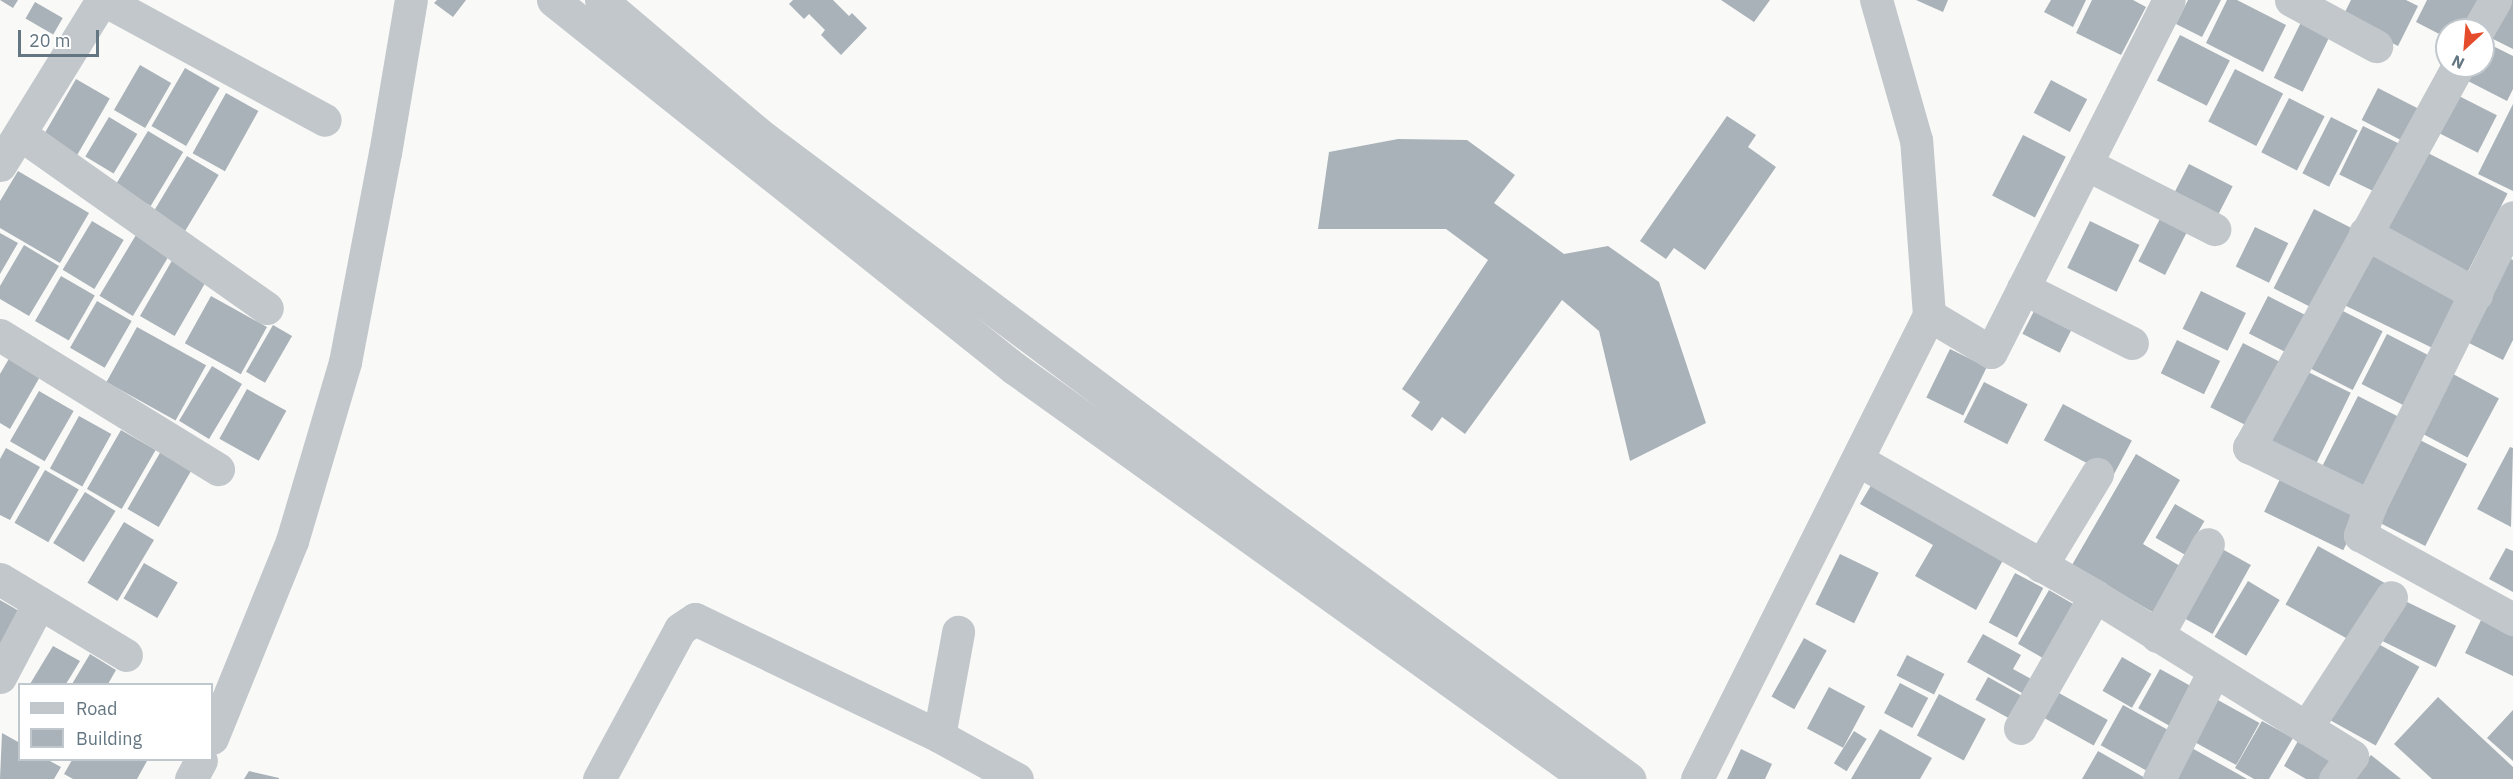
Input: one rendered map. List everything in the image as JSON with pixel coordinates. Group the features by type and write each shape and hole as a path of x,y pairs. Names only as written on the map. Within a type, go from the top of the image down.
{"street":[{"path":"0,165 103,0 325,120"},
{"path":"213,736 292,541 345,362 385,153 411,0"},
{"path":"553,0 1014,368 1587,779"},
{"path":"601,0 764,138 1251,502 1629,779"},
{"path":"1697,779 1929,315 1916,140 1876,0"},
{"path":"2291,0 2376,46"},
{"path":"2485,18 2495,0"},
{"path":"1929,315 1991,352 2086,164 2159,4"},
{"path":"2370,506 2249,447 2451,78"},
{"path":"20,134 267,308"},
{"path":"2086,164 2214,229"},
{"path":"2513,217 2370,506 2360,535 2513,619"},
{"path":"2365,233 2476,294"},
{"path":"2023,288 2132,343"},
{"path":"0,335 218,469"},
{"path":"1858,460 2095,596 2352,756 2336,779"},
{"path":"2042,566 2097,474"},
{"path":"2157,636 2208,544"},
{"path":"0,579 126,655"},
{"path":"2020,728 2095,596"},
{"path":"2306,728 2391,597"},
{"path":"0,678 39,603"},
{"path":"599,779 680,629 695,619 939,736 1017,779"},
{"path":"939,736 958,632"},
{"path":"2159,779 2214,671"},
{"path":"191,779 200,761"}],"building":[{"path":"0,0 18,0 13,8"},
{"path":"437,0 466,0 453,17 434,3"},
{"path":"793,0 833,0 849,16 852,13 867,28 841,55 821,35 825,30 809,14 804,19 789,4"},
{"path":"1721,0 1770,0 1754,22"},
{"path":"1916,0 1948,0 1943,12"},
{"path":"2051,0 2086,0 2073,27 2044,12"},
{"path":"2092,0 2133,0 2146,7 2121,55 2076,33"},
{"path":"2188,0 2221,0 2202,37 2176,24"},
{"path":"2227,0 2237,0 2286,25 2263,72 2206,43"},
{"path":"2351,0 2406,0 2418,6 2398,46 2342,18"},
{"path":"2427,0 2481,0 2472,18 2435,18 2435,32 2416,22"},
{"path":"2507,0 2513,0 2513,49 2495,40 2495,25"},
{"path":"35,2 63,18 53,34 26,18"},
{"path":"2305,14 2334,28 2303,92 2274,78"},
{"path":"2180,35 2230,60 2207,106 2157,80"},
{"path":"2495,47 2513,56 2513,89 2507,101 2468,81 2470,78 2495,78"},
{"path":"140,65 171,83 145,128 114,110"},
{"path":"185,68 220,88 186,146 152,126"},
{"path":"2235,69 2283,94 2256,146 2208,122"},
{"path":"76,79 110,98 75,158 42,139"},
{"path":"2051,80 2087,99 2070,132 2034,113"},
{"path":"2378,88 2418,108 2402,141 2362,120"},
{"path":"226,93 258,111 225,171 193,153"},
{"path":"2455,94 2497,115 2478,153 2436,131"},
{"path":"2289,98 2325,116 2297,171 2261,152"},
{"path":"2513,104 2513,191 2478,174"},
{"path":"1727,116 1756,135 1748,147 1776,167 1705,270 1674,248 1666,259 1640,241"},
{"path":"109,117 137,134 114,173 85,156"},
{"path":"2331,117 2358,131 2329,187 2302,173"},
{"path":"2363,126 2400,144 2376,193 2339,175"},
{"path":"148,131 183,152 151,206 116,185"},
{"path":"2023,135 2066,157 2035,217 1992,196"},
{"path":"1398,139 1467,140 1515,175 1494,203 1564,254 1608,246 1659,282 1706,423 1630,461 1599,331 1562,300 1465,434 1442,417 1432,431 1411,416 1420,402 1402,389 1488,260 1446,229 1318,229 1329,152"},
{"path":"2422,150 2508,194 2464,278 2379,235"},
{"path":"187,156 219,175 185,231 154,212"},
{"path":"2189,164 2233,186 2218,215 2174,193"},
{"path":"18,171 89,213 60,263 0,228 0,201"},
{"path":"2166,207 2193,221 2165,275 2138,261"},
{"path":"2314,209 2351,228 2311,307 2274,288"},
{"path":"92,221 124,240 94,289 63,270"},
{"path":"2090,221 2139,245 2117,292 2067,268"},
{"path":"2255,227 2288,243 2269,283 2236,267"},
{"path":"0,233 18,243 0,274"},
{"path":"136,235 169,255 133,316 99,296"},
{"path":"24,245 59,266 29,316 0,299 0,286"},
{"path":"2366,251 2459,297 2434,349 2341,303"},
{"path":"2499,253 2513,260 2513,340 2503,360 2457,337"},
{"path":"174,257 209,277 175,336 140,316"},
{"path":"61,276 95,296 69,341 35,321"},
{"path":"2201,291 2246,313 2228,351 2183,329"},
{"path":"211,296 267,327 241,374 185,343"},
{"path":"2268,296 2305,315 2286,352 2249,333"},
{"path":"97,301 132,321 105,368 70,348"},
{"path":"2036,307 2073,326 2060,353 2022,334"},
{"path":"2339,309 2383,331 2353,390 2309,368"},
{"path":"273,325 292,336 265,383 246,372"},
{"path":"137,327 206,365 176,420 106,382"},
{"path":"2387,334 2432,357 2407,407 2362,384"},
{"path":"2177,340 2220,361 2204,394 2161,373"},
{"path":"2243,343 2283,363 2250,428 2210,407"},
{"path":"1950,349 1987,367 1963,416 1926,398"},
{"path":"14,350 45,368 10,429 0,423 0,374"},
{"path":"212,366 242,384 209,439 179,421"},
{"path":"2304,370 2351,393 2313,470 2266,447"},
{"path":"2453,374 2499,398 2467,458 2422,433"},
{"path":"1984,382 2028,404 2007,444 1964,422"},
{"path":"247,389 286,411 259,461 219,439"},
{"path":"39,391 74,411 45,461 10,441"},
{"path":"2358,396 2403,419 2367,491 2321,468"},
{"path":"2063,404 2132,441 2113,477 2044,440"},
{"path":"79,416 111,434 82,486 50,468"},
{"path":"121,430 156,450 122,509 87,489"},
{"path":"2418,439 2467,464 2425,546 2376,521"},
{"path":"2510,447 2513,448 2511,527 2477,509"},
{"path":"6,448 40,467 10,520 0,515 0,459"},
{"path":"161,451 192,469 159,527 128,509"},
{"path":"2136,454 2180,480 2143,544 2180,566 2154,613 2072,565"},
{"path":"45,470 79,490 48,542 15,523"},
{"path":"2283,473 2362,512 2343,550 2264,512"},
{"path":"1876,477 2008,551 1976,610 1915,576 1933,545 1860,504"},
{"path":"85,492 116,511 84,562 53,543"},
{"path":"2175,504 2204,521 2185,555 2156,538"},
{"path":"124,522 154,540 117,601 87,583"},
{"path":"2215,545 2251,565 2213,634 2177,614"},
{"path":"2318,546 2390,586 2357,644 2286,605"},
{"path":"2506,548 2513,551 2513,592 2489,579"},
{"path":"1840,554 1879,573 1854,623 1815,604"},
{"path":"144,563 178,582 157,618 124,599"},
{"path":"2015,573 2043,588 2017,637 1989,622"},
{"path":"2248,581 2280,600 2246,656 2215,637"},
{"path":"2049,590 2078,607 2047,661 2018,644"},
{"path":"0,600 26,615 0,652"},
{"path":"2403,600 2456,626 2436,667 2383,641"},
{"path":"2483,616 2513,630 2513,676 2465,653"},
{"path":"1983,634 2021,655 2013,669 2037,682 2029,697 1967,662"},
{"path":"1804,638 1827,651 1794,709 1772,697"},
{"path":"2373,641 2419,667 2376,745 2329,720"},
{"path":"53,646 80,661 67,683 31,683"},
{"path":"90,654 116,670 109,683 73,683"},
{"path":"1907,655 1944,674 1934,695 1897,675"},
{"path":"2122,657 2151,674 2132,708 2102,691"},
{"path":"2160,669 2201,692 2179,731 2138,708"},
{"path":"1988,677 2024,697 2011,720 1975,700"},
{"path":"1900,683 1928,698 1912,728 1884,713"},
{"path":"1829,687 1865,706 1843,748 1807,728"},
{"path":"2057,692 2108,720 2094,745 2043,717"},
{"path":"1939,694 1986,719 1964,760 1917,735"},
{"path":"2207,694 2259,723 2236,765 2184,736"},
{"path":"2438,697 2513,767 2513,779 2432,779 2394,744"},
{"path":"2123,705 2178,736 2156,776 2101,745"},
{"path":"2513,710 2513,761 2487,738"},
{"path":"2262,721 2293,738 2269,779 2254,779 2235,768"},
{"path":"1880,729 1932,758 1920,779 1851,779"},
{"path":"1854,731 1867,739 1847,771 1834,763"},
{"path":"2,733 18,742 18,761 50,761 61,767 54,779 0,779"},
{"path":"2298,741 2331,760 2320,779 2306,779 2284,766"},
{"path":"2190,747 2247,779 2172,779"},
{"path":"1741,749 1772,764 1765,779 1727,779"},
{"path":"2098,751 2147,779 2082,779"},
{"path":"2371,755 2401,779 2351,779"},
{"path":"71,761 147,761 137,779 73,779 64,774"},
{"path":"249,771 279,778 279,779 244,779"}]}
